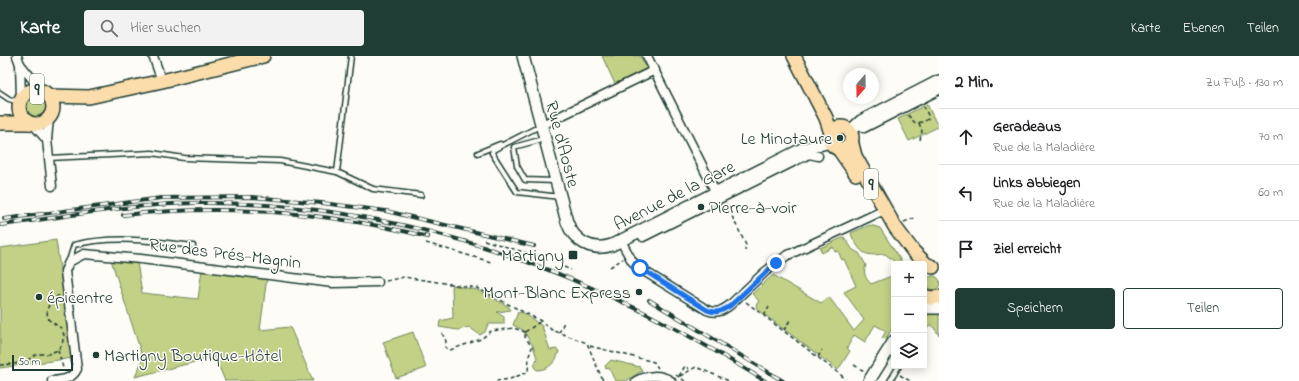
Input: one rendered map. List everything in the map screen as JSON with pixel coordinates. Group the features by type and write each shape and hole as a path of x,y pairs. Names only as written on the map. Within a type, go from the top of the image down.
{"main road":[{"name":"9","path":"794,56 826,118 855,156 895,227 913,251 926,264 935,268"},
{"name":"9","path":"802,56 837,123 848,160 878,213 909,261"},
{"name":"9","path":"0,123 41,123 89,97 162,82 258,57"},
{"name":"9","path":"0,117 30,91 89,97"},
{"name":"9","path":"46,93 53,106 50,117"},
{"name":"9","path":"20,101 20,114 31,123"}],"street":[{"path":"17,56 20,64 20,101"},
{"path":"153,56 162,82"},
{"name":"Rue d'Aoste","path":"523,56 540,126 568,226 577,238"},
{"path":"647,56 716,193"},
{"path":"20,64 46,93"},
{"path":"540,126 655,70"},
{"name":"Avenue de la Gare","path":"577,238 587,245 599,248 621,241 802,149 840,137 861,121 939,81"},
{"path":"864,128 939,90"},
{"path":"50,117 47,140 52,186"},
{"path":"31,123 47,140"},
{"path":"643,237 809,154 818,156"},
{"path":"621,241 632,261 640,268 707,310 716,312 730,306 752,284 786,256 878,213"},
{"name":"Rue des Prés-Magnin","path":"69,262 84,254 141,259 333,283 378,282"},
{"path":"52,381 68,378 73,375 77,369 65,271 69,262"},
{"path":"869,381 891,346"},
{"path":"636,381 656,375 670,381"}],"lane":[{"path":"337,172 351,56"},
{"path":"0,93 9,99 20,101"},
{"path":"478,153 540,126"},
{"path":"540,126 560,197 517,192 492,153 493,150 540,126"},
{"path":"544,138 514,146 517,166 525,180 555,181"},
{"path":"49,158 152,153 184,158 280,161 337,172 373,188 421,195"},
{"path":"69,262 74,245 88,242 113,239 142,240 193,246"},
{"path":"890,381 897,369"}],"path":[{"path":"906,112 911,121 919,124 928,119 928,115 922,104"},
{"path":"919,124 922,131 920,140"},
{"path":"724,202 746,245 745,251"},
{"path":"899,225 915,218"},
{"path":"484,240 540,257"},
{"path":"426,242 491,262"},
{"path":"610,267 624,258"},
{"path":"564,267 571,270"},
{"path":"378,282 404,277 477,288 541,321 552,330 590,346 654,362 661,370"},
{"path":"0,365 23,363 37,354 48,354 58,350 62,345 64,335 61,328 50,320 47,312 55,297 69,294"},
{"path":"744,300 846,379"},
{"path":"764,316 769,307"},
{"path":"784,331 790,320"},
{"path":"525,332 541,321"},
{"path":"559,332 564,322"},
{"path":"442,333 446,341 445,347 450,350 481,339 491,330 514,328 525,332"},
{"path":"496,381 510,379 528,372 529,356 532,347 525,338 525,332"},
{"path":"590,346 603,381"},
{"path":"58,350 63,368"},
{"path":"818,357 822,350"},
{"path":"854,365 864,370"},
{"path":"677,381 685,366 690,369"},
{"path":"679,376 696,367 729,381"},
{"path":"895,372 910,381"}],"green space":[{"path":"602,56 640,56 647,68 615,84"},
{"path":"35,96 39,97 45,103 45,111 39,117 35,118 31,117 25,111 24,107 25,103 31,97"},
{"path":"927,104 938,127 909,141 898,119"},
{"path":"870,225 880,228 901,261 893,261 885,254 876,255 862,252 853,239 851,233"},
{"path":"844,237 853,250 859,253 866,265 865,275 871,284 891,276 891,330 886,339 882,338 886,331 875,325 865,342 854,335 847,348 850,351 838,370 757,309 756,305 759,301 752,294 773,275 821,303 829,297 854,331 864,320 844,292 856,286 844,259 842,260 838,251 835,252 833,247 822,253 820,248"},
{"path":"56,240 73,358 0,368 0,248"},
{"path":"111,260 137,262 142,293 198,299 202,269 267,277 260,330 290,327 313,381 225,381 215,357 135,377 142,361 140,349"},
{"path":"933,276 939,280 940,283 938,288 933,290 928,288 928,278"},
{"path":"452,285 477,290 508,306 511,310 497,312 504,317 504,324 488,324 485,332 480,335 469,327 458,330 439,327 440,321 453,318"},
{"path":"518,312 524,313 542,326 550,350 556,349 559,351 554,362 545,369 537,370 534,367 537,358 533,346 523,330 513,325"},
{"path":"935,313 939,315 939,335 931,324 927,327 927,314"},
{"path":"413,332 426,368 396,378 383,342"},
{"path":"611,360 640,367 642,371 626,381 615,381 609,368 606,369 605,366"}],"railway":[{"path":"4,219 161,198 252,197 322,203 386,211 534,246"},
{"path":"0,225 123,208 196,203 253,204 310,209 366,218 422,230 477,245 531,263 583,284 668,325 765,381"},
{"path":"123,215 200,210 277,212 353,221 428,237"},
{"path":"649,300 783,381"}],"place":[{"name":"Le Minotaure","path":"840,138"},
{"name":"Pierre-à-voir","path":"701,207"},
{"name":"Martigny","path":"573,255"},
{"name":"Mont-Blanc Express","path":"639,292"},
{"name":"épicentre","path":"39,297"},
{"name":"Martigny Boutique-Hôtel","path":"96,355"}],"route":[{"path":"640,268 707,310 720,312 730,306 776,263"}]}
